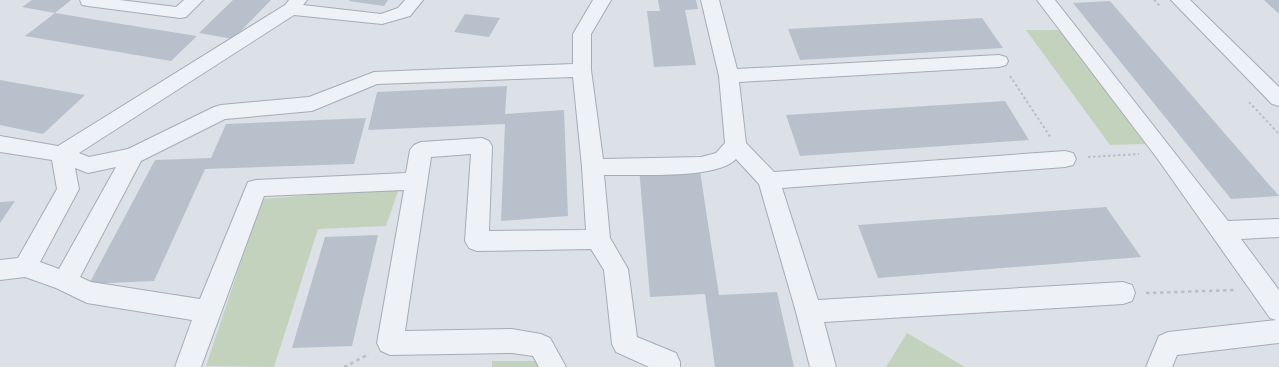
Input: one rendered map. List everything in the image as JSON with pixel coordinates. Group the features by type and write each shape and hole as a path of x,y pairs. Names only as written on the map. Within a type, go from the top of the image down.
{"street":[{"path":"89,0 88,1 180,13 194,0"},
{"path":"61,154 294,4 382,19 404,12 414,0"},
{"path":"602,0 582,34 582,70 593,167 598,239 616,269 625,344 667,362 667,367"},
{"path":"710,0 729,76 736,145 769,181 823,367"},
{"path":"1046,0 1164,153 1279,310"},
{"path":"1180,0 1279,99"},
{"path":"729,76 999,61"},
{"path":"0,144 61,154 88,164 133,156 220,112 312,104 374,78 582,70"},
{"path":"593,167 701,165 723,159 736,145"},
{"path":"553,367 541,346 512,341 390,343 421,150 482,146 477,241 598,239"},
{"path":"26,267 68,189 61,154"},
{"path":"65,281 133,156"},
{"path":"769,181 1065,159"},
{"path":"188,367 256,188 415,181"},
{"path":"1222,231 1279,228"},
{"path":"0,270 26,267 65,281 87,292 208,312"},
{"path":"808,312 1123,293"},
{"path":"1159,367 1168,344 1279,331"}],"path":[{"path":"999,61 1065,159 1164,153"},
{"path":"1123,293 1265,289"}],"green space":[{"path":"1026,30 1061,30 1145,144 1110,145"},
{"path":"399,188 386,226 318,229 274,367 206,366 262,199"},
{"path":"907,333 965,367 886,367"},
{"path":"492,361 537,361 537,367 492,367"}],"building":[{"path":"32,0 71,0 55,13 22,7"},
{"path":"233,0 271,0 233,39 199,33"},
{"path":"388,0 384,6 349,1"},
{"path":"658,0 696,0 698,9 685,10 696,65 654,67 647,11 660,11"},
{"path":"1264,0 1279,0 1279,14"},
{"path":"1110,1 1279,196 1231,199 1073,3"},
{"path":"55,13 197,36 171,61 25,36"},
{"path":"465,14 500,18 489,37 454,32"},
{"path":"982,18 1003,48 800,60 788,29"},
{"path":"0,80 85,95 43,134 0,125"},
{"path":"507,86 505,114 564,110 568,216 501,221 505,124 368,130 377,92"},
{"path":"1005,101 1029,140 800,156 786,115"},
{"path":"366,118 354,164 205,169 154,281 89,284 155,160 211,158 226,124"},
{"path":"699,165 719,295 777,292 794,367 715,367 705,294 650,297 639,168"},
{"path":"15,201 0,223 0,202"},
{"path":"1106,207 1141,257 878,278 858,225"},
{"path":"378,235 352,346 292,348 325,237"}]}
